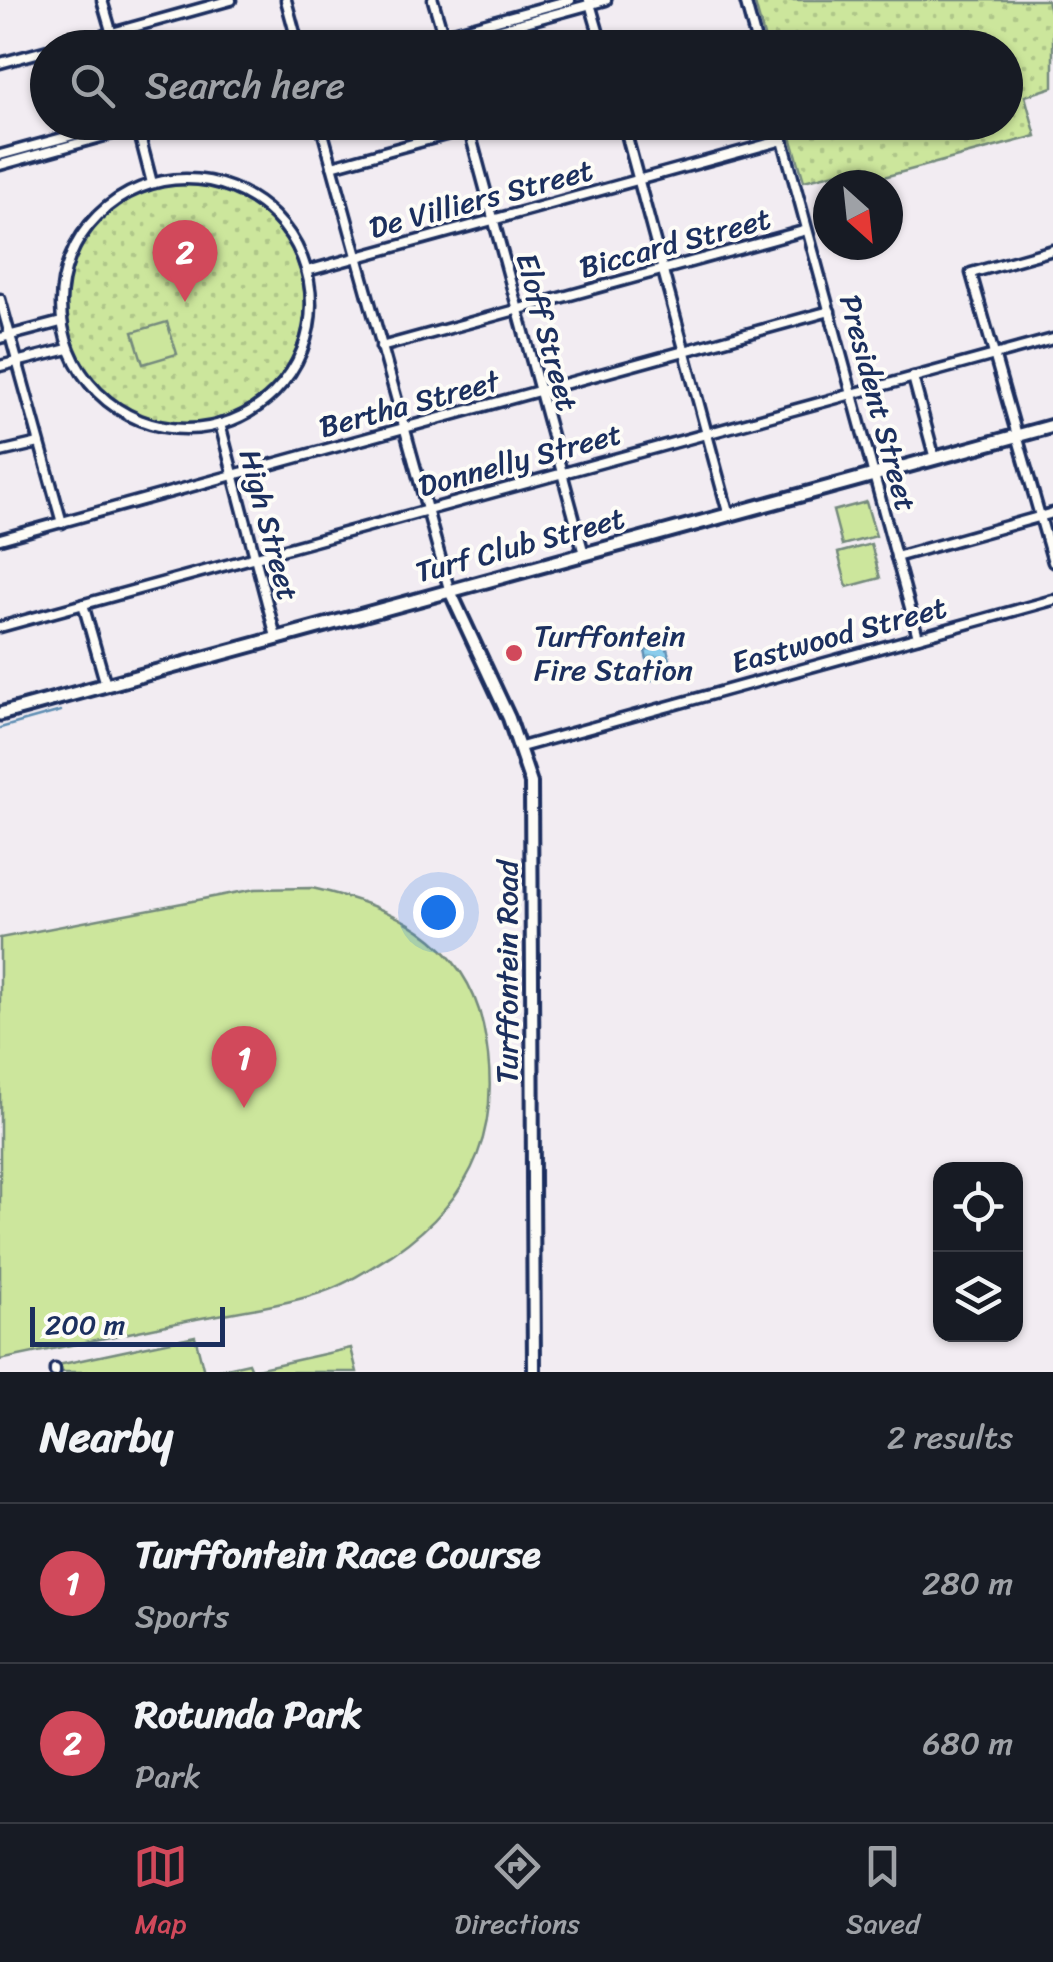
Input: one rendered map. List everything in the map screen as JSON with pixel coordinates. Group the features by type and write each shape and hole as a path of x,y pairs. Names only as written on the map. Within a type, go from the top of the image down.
{"main road":[{"name":"Turf Club Street","path":"0,714 1053,426"}],"street":[{"path":"102,0 111,30"},
{"path":"123,30 231,0"},
{"path":"286,0 294,30"},
{"path":"433,0 442,30"},
{"path":"481,30 570,0"},
{"path":"488,30 606,0"},
{"path":"744,0 753,30"},
{"path":"589,2 597,30"},
{"path":"0,64 30,55"},
{"path":"0,155 76,140"},
{"path":"141,140 152,183"},
{"path":"325,140 449,589"},
{"path":"332,166 420,140"},
{"name":"Eloff Street","path":"472,140 584,554"},
{"path":"628,140 729,516"},
{"name":"De Villiers Street","path":"307,271 783,140"},
{"name":"President Street","path":"783,140 918,637"},
{"path":"0,165 51,146"},
{"path":"208,180 248,195 289,232 307,271 310,322 292,370 257,407 220,424 174,429 129,416 92,388 68,348 61,322 64,271 81,236 117,199 152,183 208,180"},
{"name":"Biccard Street","path":"381,347 807,230"},
{"path":"1053,250 970,273 1053,562"},
{"path":"0,299 62,523"},
{"name":"Bertha Street","path":"0,538 830,311"},
{"path":"0,338 61,322"},
{"name":"Donnelly Street","path":"0,627 1053,339"},
{"path":"0,366 68,348"},
{"path":"913,376 935,459"},
{"name":"High Street","path":"220,424 276,636"},
{"path":"0,452 39,443"},
{"path":"896,557 1053,513"},
{"name":"Turffontein Road","path":"449,589 521,747 532,796 534,1372"},
{"name":"Eastwood Street","path":"521,747 1053,600"},
{"path":"83,604 106,685"}],"green space":[{"path":"754,0 1047,0 1053,23 1053,87 1025,96 1036,136 1023,140 1023,30 762,30"},
{"path":"792,140 1021,140 903,172 813,170 813,179 804,181"},
{"path":"185,184 231,193 270,219 296,258 305,304 296,350 270,389 231,415 185,424 139,415 100,389 74,350 65,304 74,258 100,219 139,193"},
{"path":"167,322 177,354 143,364 133,332"},
{"path":"866,502 876,536 842,545 833,511"},
{"path":"871,544 880,578 847,587 838,553"},
{"path":"312,888 369,904 420,931 441,948 473,995 483,1025 490,1094 486,1126 464,1182 422,1232 376,1265 329,1290 270,1306 0,1360 0,938 255,889"},
{"path":"195,1336 204,1372 60,1372 58,1365"},
{"path":"351,1348 357,1372 209,1372 249,1363 252,1370"}],"water":[{"path":"666,645 674,674 652,680 645,651"}],"waterway":[{"path":"0,728 61,711"}],"place":[{"name":"Rotunda Park","path":"185,302"},
{"name":"Turffontein Fire Station","path":"514,653"},
{"name":"Turffontein Race Course","path":"244,1108"}]}
